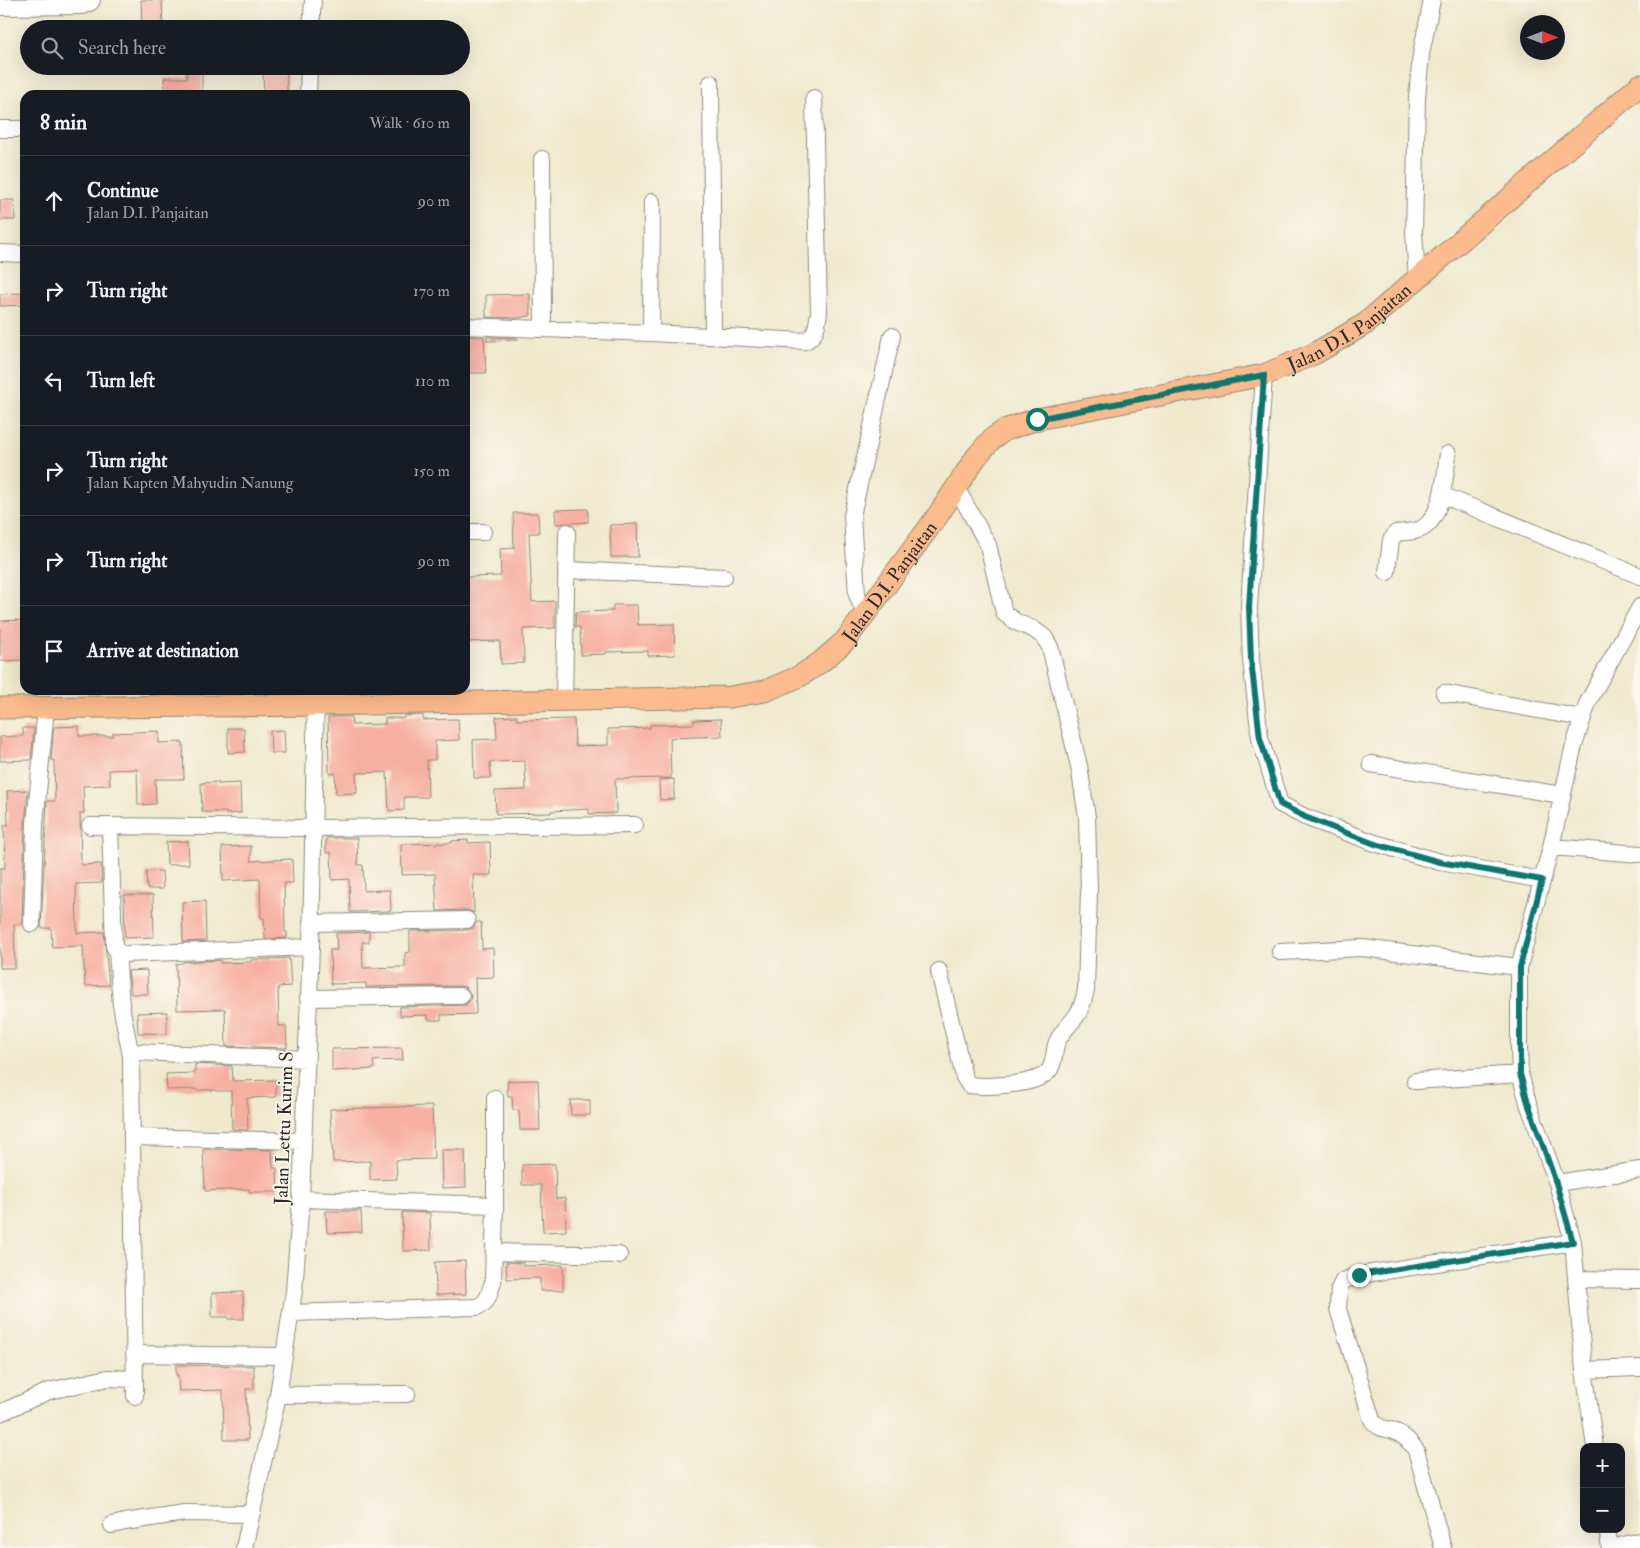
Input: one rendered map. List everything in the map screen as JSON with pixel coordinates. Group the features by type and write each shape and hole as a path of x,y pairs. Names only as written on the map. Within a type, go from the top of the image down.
{"main road":[{"name":"Jalan D.I. Panjaitan","path":"0,708 433,696 564,700 730,697 765,691 800,676 845,642 936,518 977,456 992,440 1005,430 1037,419 1264,375 1314,354 1365,324 1640,85"}],"street":[{"path":"0,7 82,6 92,0"},
{"path":"312,20 313,0"},
{"path":"1418,278 1414,233 1417,98 1421,54 1432,0"},
{"path":"308,90 309,75"},
{"path":"711,83 713,335"},
{"path":"470,326 651,332 805,341 811,338 816,329 819,312 814,98"},
{"path":"0,129 20,129"},
{"path":"542,159 543,329"},
{"path":"651,332 652,202"},
{"path":"0,252 20,254"},
{"path":"865,614 857,595 852,516 892,336"},
{"path":"1264,375 1249,607 1251,660 1260,738 1280,804 1305,817 1375,844 1440,862 1542,880"},
{"path":"1387,572 1391,540 1396,533 1422,529 1432,520 1442,495 1448,454"},
{"path":"939,971 964,1077 969,1085 986,1087 1029,1081 1042,1077 1049,1072 1055,1060 1057,1041 1078,1014 1083,1004 1086,990 1089,891 1087,817 1080,766 1050,647 1044,637 1033,629 1016,622 1004,613 988,545 956,486"},
{"path":"1442,495 1640,576"},
{"path":"470,532 483,532"},
{"path":"564,700 567,532"},
{"path":"566,570 724,577"},
{"path":"1594,1443 1584,1370 1573,1242 1556,1183 1520,1074 1520,967 1582,718 1588,702 1640,607"},
{"path":"1444,692 1582,718"},
{"name":"Jalan Lettu Kurim S","path":"244,1548 278,1395 290,1313 301,1199 311,947 316,698"},
{"path":"32,924 35,824 46,708"},
{"path":"1371,764 1562,795"},
{"path":"90,826 313,828 635,825"},
{"path":"110,826 114,946 118,952 121,1005 131,1056 135,1396"},
{"path":"1551,847 1640,854"},
{"path":"311,923 467,920"},
{"path":"118,952 124,954 311,947"},
{"path":"1280,952 1362,948 1520,967"},
{"path":"308,998 460,996"},
{"path":"131,1056 136,1052 306,1059"},
{"path":"1415,1081 1520,1074"},
{"path":"290,1313 477,1307 484,1303 493,1282 495,1098"},
{"path":"132,1137 303,1141"},
{"path":"1556,1183 1640,1170"},
{"path":"301,1199 495,1206"},
{"path":"1443,1548 1416,1450 1409,1440 1396,1432 1376,1426 1372,1420 1338,1309 1339,1289 1343,1281 1359,1275 1573,1242"},
{"path":"494,1252 619,1255"},
{"path":"1576,1279 1640,1280"},
{"path":"134,1354 284,1356"},
{"path":"1584,1370 1640,1368"},
{"path":"0,1413 50,1391 108,1378 135,1379"},
{"path":"278,1395 407,1394"},
{"path":"112,1525 184,1513 251,1514"},
{"path":"1607,1533 1611,1548 1640,1541"}],"building":[{"path":"141,0 162,0 163,20 142,20"},
{"path":"187,75 202,75 202,90 165,90 164,78 187,78"},
{"path":"263,75 287,75 287,90 264,90"},
{"path":"0,200 14,200 15,220 0,220"},
{"path":"20,293 20,305 0,306 0,294"},
{"path":"530,294 530,316 517,318 486,317 486,295"},
{"path":"470,336 484,337 486,373 470,373"},
{"path":"487,337 517,338 518,340 487,341"},
{"path":"588,509 588,522 556,524 555,510"},
{"path":"513,513 538,513 539,533 529,533 532,602 555,601 555,628 523,629 524,663 501,664 500,641 470,642 470,577 501,576 500,549 514,548"},
{"path":"637,524 638,557 611,557 610,525"},
{"path":"613,605 637,605 638,625 674,624 675,655 648,656 648,651 606,652 606,654 581,655 580,627 575,627 576,612 613,611"},
{"path":"20,620 20,660 0,661 0,621"},
{"path":"423,715 423,720 458,719 459,740 435,741 435,760 427,760 428,797 404,797 404,810 389,811 387,772 356,773 357,793 336,794 335,773 329,774 328,717 351,717 352,725 385,724 385,718"},
{"path":"517,716 517,720 574,719 575,746 608,745 608,729 650,728 650,725 694,724 694,720 721,719 722,736 670,738 671,778 615,779 616,813 589,814 589,809 551,811 551,813 496,814 495,791 526,790 525,761 490,762 491,778 474,778 473,740 497,739 496,717"},
{"path":"79,726 79,736 113,736 113,733 159,731 159,743 183,742 184,779 155,779 156,804 138,805 137,769 109,770 110,785 83,786 84,813 80,813 81,865 101,864 102,883 76,884 77,933 104,932 109,985 85,986 83,946 52,947 51,928 41,928 47,801 55,801 54,760 51,760 54,727"},
{"path":"23,728 34,728 31,760 0,761 0,737 23,736"},
{"path":"228,728 244,728 245,752 228,753"},
{"path":"284,730 285,753 271,753 270,731"},
{"path":"674,779 674,799 660,800 659,780"},
{"path":"218,782 218,784 240,783 241,813 202,812 201,783"},
{"path":"28,790 22,924 14,924 15,968 0,968 0,868 5,868 4,825 8,825 7,791"},
{"path":"326,838 357,838 358,865 363,865 364,891 390,890 391,911 350,912 349,879 332,880 331,852 326,853"},
{"path":"468,840 468,843 490,842 491,875 473,875 474,913 467,910 437,911 435,874 402,875 401,844 452,843 452,841"},
{"path":"188,841 189,864 167,865 166,842"},
{"path":"251,846 251,861 292,859 293,883 284,883 285,932 287,932 287,938 265,939 264,918 261,918 260,879 223,881 222,847"},
{"path":"162,871 163,889 147,889 146,872"},
{"path":"124,895 153,895 154,937 125,938"},
{"path":"205,901 206,941 183,942 182,902"},
{"path":"477,922 481,922 482,949 493,948 494,977 475,978 476,1014 441,1015 441,1020 428,1020 428,1015 400,1016 400,1007 466,1005 471,995 466,988 461,986 366,987 366,983 331,984 330,950 337,950 336,933 369,932 369,942 362,942 363,968 405,967 405,953 410,952 410,931 467,930 473,928"},
{"path":"289,958 291,986 278,987 279,1026 286,1026 287,1048 226,1046 225,1009 177,1010 176,964 220,960 220,963 251,962 251,960"},
{"path":"147,970 148,994 131,994 128,971"},
{"path":"167,1012 167,1034 138,1033 137,1013"},
{"path":"402,1048 403,1060 373,1061 374,1069 332,1071 332,1049"},
{"path":"195,1064 232,1066 233,1081 276,1080 276,1097 247,1098 248,1130 232,1129 231,1091 167,1090 166,1074 195,1073"},
{"path":"538,1080 540,1130 520,1130 519,1110 513,1110 512,1096 508,1096 507,1081"},
{"path":"570,1100 590,1100 590,1115 571,1115"},
{"path":"432,1106 434,1159 396,1160 397,1179 370,1180 370,1161 333,1162 330,1109"},
{"path":"203,1149 272,1150 273,1168 277,1168 278,1192 249,1192 249,1189 205,1191"},
{"path":"441,1150 465,1150 466,1187 442,1188"},
{"path":"555,1164 556,1199 565,1198 566,1231 543,1232 541,1185 522,1185 522,1165"},
{"path":"326,1211 361,1211 362,1232 327,1233"},
{"path":"402,1212 430,1213 431,1250 403,1251"},
{"path":"465,1261 466,1294 436,1295 435,1262"},
{"path":"506,1262 523,1263 523,1266 563,1265 563,1290 540,1291 540,1278 507,1279"},
{"path":"243,1292 244,1319 212,1317 212,1293"},
{"path":"176,1365 254,1366 254,1389 246,1389 248,1440 224,1440 223,1390 179,1391"}],"route":[{"path":"1037,419 1264,375 1249,607 1251,660 1260,738 1280,804 1305,817 1375,844 1440,862 1542,880 1520,967 1520,1074 1556,1183 1573,1242 1359,1275"}]}
